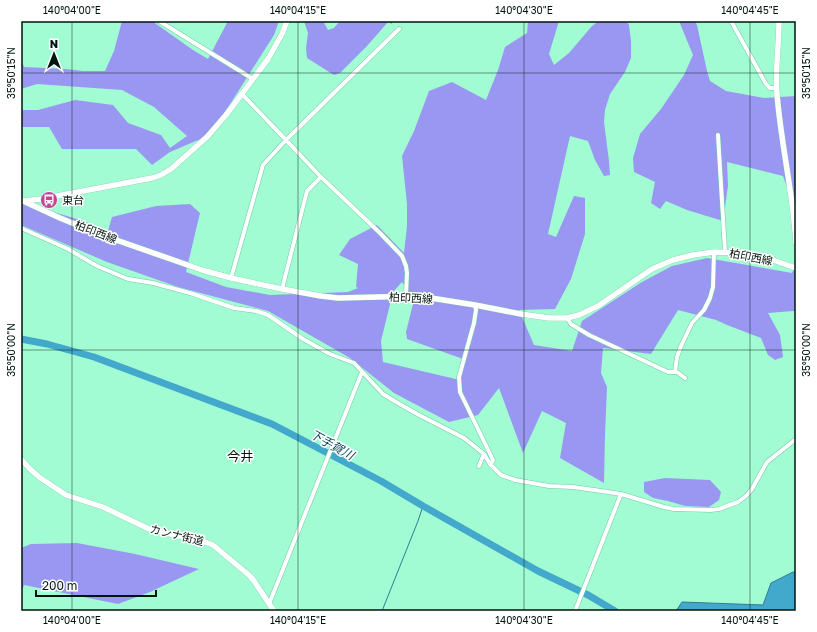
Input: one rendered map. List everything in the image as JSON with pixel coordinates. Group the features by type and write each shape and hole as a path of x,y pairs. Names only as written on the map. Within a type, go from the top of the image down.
{"street":[{"path":"158,21 253,79"},
{"path":"22,200 41,199 142,180 161,175 171,169 207,137 226,115 268,59 282,34 287,21"},
{"path":"731,21 766,84 770,88 777,88"},
{"path":"779,21 777,88 780,122 794,214 796,243"},
{"path":"232,278 263,165 286,140 399,29"},
{"path":"242,94 321,177 380,232 402,256 407,273 406,295"},
{"path":"718,135 725,251"},
{"path":"282,289 307,191 321,177"},
{"name":"柏印西線","path":"22,200 99,234 202,270 232,278 321,296 338,298 406,295 418,296 549,318 567,318 580,315 598,306 643,275 662,264 704,252 725,251 755,255 796,268"},
{"path":"21,228 64,247 97,266 128,279 153,282 234,308 256,311 268,315 303,339 330,354 354,363 383,394 419,415 464,438 484,454 490,464 501,475 515,480 549,486 580,487 621,494 674,509 719,509 738,502 746,496 752,489 766,462 796,439"},
{"path":"675,372 677,357 681,346 692,323 704,310 710,298 713,287 714,252"},
{"path":"476,305 474,323 459,377 459,383 460,392 493,460 490,464"},
{"path":"567,318 571,324 589,335 668,372 680,373 686,378"},
{"path":"269,604 362,372"},
{"path":"479,466 484,454"},
{"name":"カンナ街道","path":"21,459 39,477 66,495 103,507 149,529 213,545 250,576 274,611"},
{"path":"575,611 621,494"}],"shaded area":[{"path":"122,21 152,21 208,59 228,21 279,21 274,35 220,120 203,138 170,152 152,165 136,149 62,149 49,127 21,127 21,110 38,110 75,100 113,105 128,123 161,135 170,148 187,136 154,107 122,90 37,84 21,89 21,59 24,67 105,71 114,51"},
{"path":"304,21 323,21 328,30 334,28 340,21 392,21 392,24 388,22 340,73 334,75 307,58 306,48 308,33"},
{"path":"528,21 559,21 549,54 554,65 569,53 592,26 599,21 627,21 631,41 631,58 625,72 610,94 605,110 604,122 610,175 604,176 595,160 588,141 570,136 548,234 556,237 574,196 585,198 585,234 571,279 555,309 519,310 534,345 572,351 582,321 642,282 672,266 707,258 792,273 796,264 796,312 768,313 780,335 783,357 775,360 768,355 761,338 716,320 678,310 651,354 603,348 601,373 607,387 604,483 560,458 566,423 542,411 523,453 499,388 478,415 449,422 394,393 350,358 268,311 178,287 107,262 21,225 21,202 80,220 108,231 112,217 156,206 190,204 200,213 186,272 226,287 270,295 348,292 358,288 356,287 358,264 339,255 350,239 377,225 404,253 407,226 407,204 402,156 414,131 429,91 452,82 486,100 505,47 527,33","holes":["402,282 414,300 406,332 407,339 463,359 460,380 383,362 381,341 393,292"]},
{"path":"679,21 695,21 710,81 726,91 764,98 796,96 796,221 793,204 783,176 727,162 728,186 723,221 687,210 666,201 660,209 651,203 655,182 634,172 633,158 640,134 661,109 684,75 693,55"},
{"path":"665,478 710,480 721,492 719,500 709,507 685,506 653,498 644,492 644,482"},
{"path":"77,543 135,554 199,569 150,592 118,604 24,585 21,593 21,548 31,544"}],"water":[{"path":"793,572 796,572 796,611 676,611 682,602 763,605 771,583"}],"waterway":[{"name":"下手賀川","path":"21,339 47,344 94,357 272,424 381,481 538,571 588,595 615,611"},
{"path":"382,611 423,506"}],"place":[{"name":"東台","path":"49,200"}],"district":[{"name":"今井","path":"240,456"}]}
